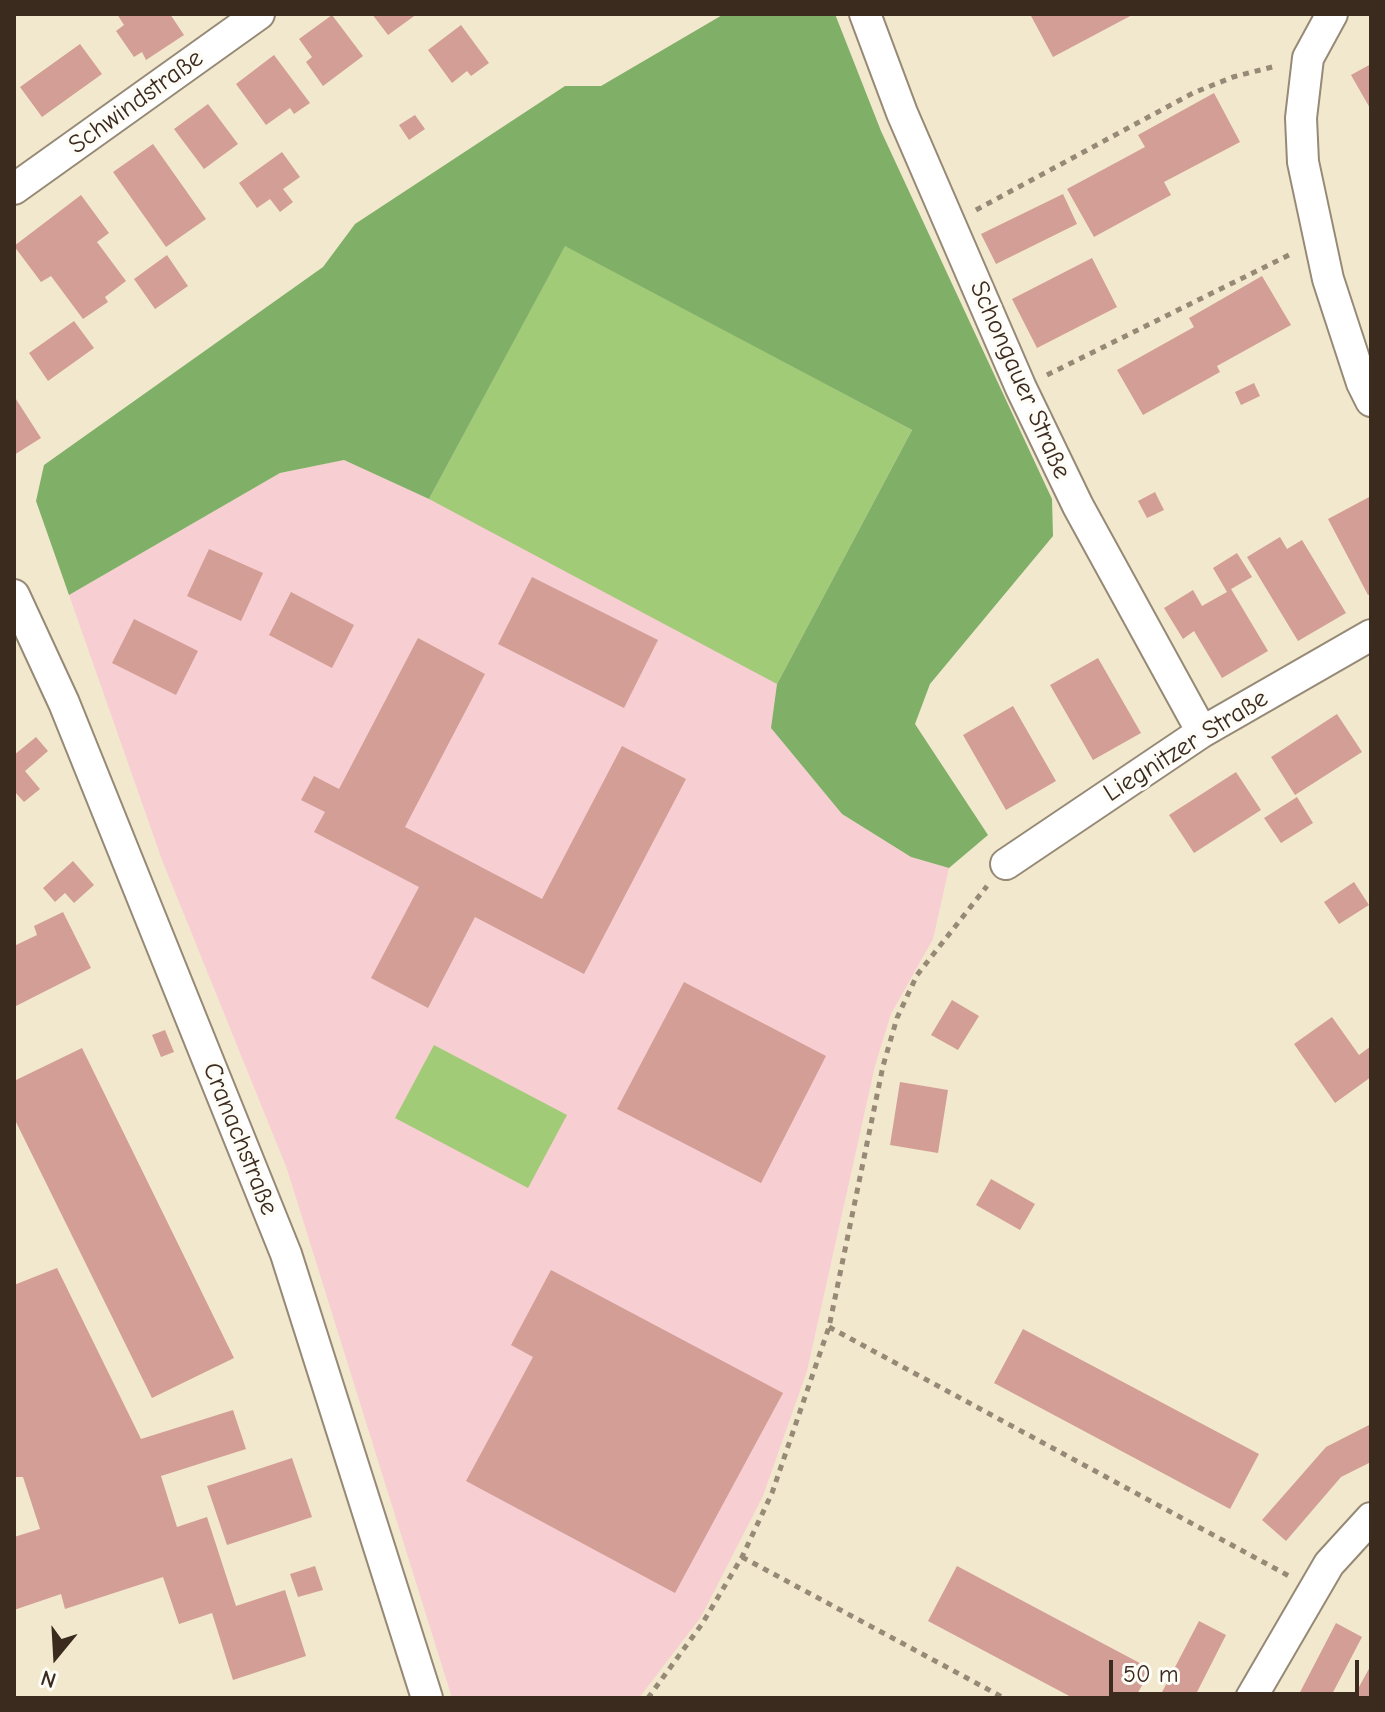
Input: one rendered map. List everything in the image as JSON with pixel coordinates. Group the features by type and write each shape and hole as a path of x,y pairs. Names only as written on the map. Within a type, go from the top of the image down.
{"street":[{"name":"Schwindstraße","path":"14,189 259,14"},
{"name":"Schongauer Straße","path":"865,14 1021,388 1078,506 1202,732"},
{"path":"1332,14 1308,58 1301,118 1303,162 1328,279 1362,383 1371,401"},
{"name":"Cranachstraße","path":"14,595 64,703 286,1254 427,1698"},
{"name":"Liegnitzer Straße","path":"1006,864 1202,732 1371,635"},
{"path":"1251,1698 1329,1564 1371,1518"}],"path":[{"path":"950,224 1193,93 1233,77 1308,58"},
{"path":"1021,388 1319,240"},
{"path":"648,1698 702,1624 742,1557 772,1493 829,1327 883,1066 897,1018 917,975 1006,864"},
{"path":"829,1327 1314,1589"},
{"path":"742,1557 1004,1698"}],"shaded area":[{"path":"565,245 777,684 771,728 842,814 911,857 949,868 933,939 891,1014 875,1066 807,1371 763,1496 701,1617 639,1698 452,1698 287,1169 162,860 69,595 280,473 344,460 429,499"}],"green space":[{"path":"724,14 835,14 881,131 1052,499 1053,536 930,684 915,724 988,835 949,868 911,857 842,814 771,728 777,684 912,430 565,246 429,499 344,460 280,473 69,595 36,501 44,465 323,267 355,224 565,86 601,86"},
{"path":"565,245 912,430 777,684 429,499"},
{"path":"434,1045 567,1115 528,1188 395,1118"}],"building":[{"path":"117,14 170,14 184,35 146,60 142,52 134,57 116,31 124,25"},
{"path":"372,14 417,14 388,35"},
{"path":"1030,14 1134,14 1053,57"},
{"path":"332,15 363,56 323,86 306,62 312,57 299,39"},
{"path":"461,25 489,63 471,76 467,71 452,83 428,50"},
{"path":"80,44 102,74 42,117 20,87"},
{"path":"274,55 310,103 294,114 290,108 266,125 236,84"},
{"path":"1371,64 1371,110 1351,75"},
{"path":"1214,93 1240,142 1164,182 1171,195 1094,237 1067,189 1145,147 1138,135"},
{"path":"208,104 238,144 204,169 174,129"},
{"path":"415,115 425,129 409,140 399,125"},
{"path":"153,144 206,219 166,247 113,172"},
{"path":"282,152 300,177 283,189 293,202 280,212 270,199 257,208 239,183"},
{"path":"1063,194 1077,224 996,264 981,234"},
{"path":"81,195 109,233 97,242 126,281 105,297 108,302 83,319 51,276 41,282 14,246"},
{"path":"167,255 188,286 155,309 134,279"},
{"path":"1092,258 1117,307 1037,348 1012,299"},
{"path":"1262,276 1291,325 1217,366 1220,372 1143,415 1117,370 1194,327 1189,318"},
{"path":"74,321 94,348 48,381 29,353"},
{"path":"1254,383 1260,396 1241,405 1235,392"},
{"path":"14,396 41,438 14,455"},
{"path":"1155,492 1164,510 1147,518 1138,501"},
{"path":"1371,496 1371,594 1368,595 1328,519"},
{"path":"1280,537 1287,549 1302,540 1346,613 1298,641 1247,557"},
{"path":"209,549 263,573 241,621 187,596"},
{"path":"1237,553 1252,577 1231,589 1268,651 1222,678 1194,631 1183,639 1164,608 1193,590 1202,606 1227,592 1213,568"},
{"path":"532,577 658,640 624,708 498,644"},
{"path":"291,592 354,625 332,668 269,635"},
{"path":"134,619 198,651 176,695 112,663"},
{"path":"418,638 485,674 405,827 542,899 622,746 686,779 584,974 475,917 428,1008 371,978 419,887 314,832 325,812 301,800 314,776 339,789"},
{"path":"1098,658 1141,733 1093,760 1050,685"},
{"path":"1013,706 1056,781 1006,810 963,735"},
{"path":"1337,714 1362,752 1295,795 1271,757"},
{"path":"36,737 48,751 25,771 40,789 24,802 14,791 14,755"},
{"path":"1236,772 1261,810 1194,853 1169,815"},
{"path":"1297,797 1313,823 1281,843 1264,818"},
{"path":"73,861 94,885 74,903 65,893 55,902 43,888"},
{"path":"1354,882 1369,905 1339,924 1324,902"},
{"path":"63,912 91,968 14,1007 14,946 37,935 34,926"},
{"path":"684,982 826,1056 761,1183 617,1109"},
{"path":"952,1000 979,1016 958,1050 931,1035"},
{"path":"1332,1017 1359,1055 1371,1046 1371,1077 1335,1103 1294,1044"},
{"path":"165,1030 174,1052 161,1057 152,1035"},
{"path":"82,1048 234,1358 152,1398 14,1118 14,1081"},
{"path":"900,1082 948,1090 938,1153 890,1145"},
{"path":"991,1179 1035,1204 1020,1230 976,1205"},
{"path":"57,1268 141,1439 233,1410 246,1449 161,1476 177,1527 207,1517 236,1606 285,1590 306,1656 233,1680 212,1613 179,1624 163,1577 65,1609 61,1594 14,1610 14,1537 40,1529 23,1477 14,1477 14,1285"},
{"path":"551,1270 783,1393 675,1593 466,1481 533,1357 511,1345"},
{"path":"1023,1329 1259,1454 1230,1509 994,1383"},
{"path":"1371,1424 1371,1462 1341,1477 1286,1541 1262,1520 1326,1447"},
{"path":"292,1458 312,1517 227,1545 207,1486"},
{"path":"315,1566 323,1590 298,1597 290,1574"},
{"path":"957,1566 1151,1669 1135,1698 1073,1698 928,1621"},
{"path":"1199,1621 1226,1635 1194,1698 1159,1698"},
{"path":"1336,1623 1362,1637 1330,1698 1297,1698"},
{"path":"1371,1665 1371,1698 1353,1698"}]}
